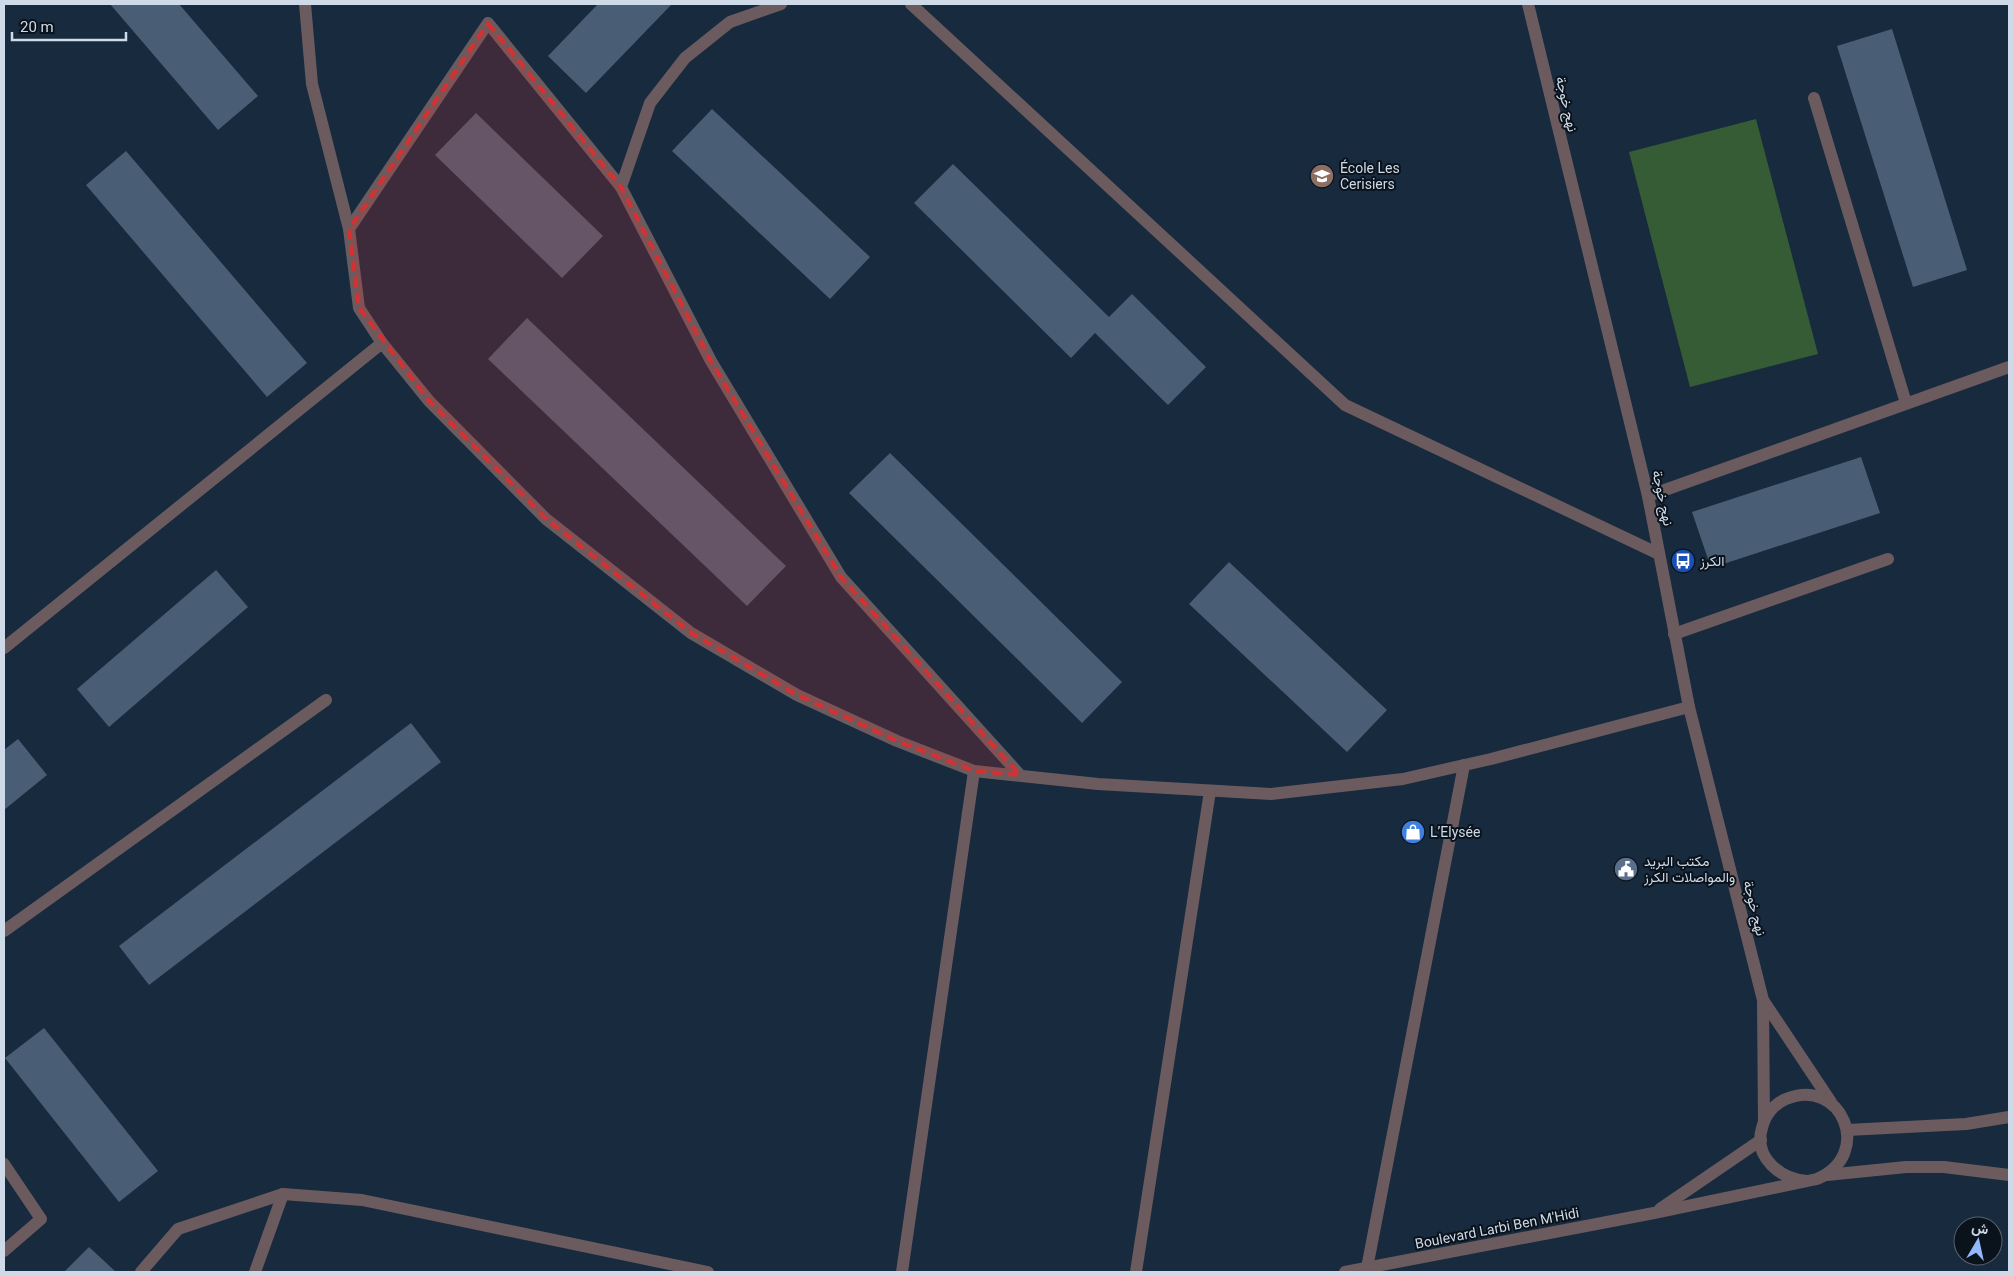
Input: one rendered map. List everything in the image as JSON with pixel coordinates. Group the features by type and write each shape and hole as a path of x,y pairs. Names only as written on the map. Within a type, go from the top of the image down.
{"street":[{"path":"305,4 312,84 349,229 359,308 382,343 429,401 546,519 691,633 797,695 897,741 974,771 1098,784 1271,794 1403,779 1688,707"},
{"path":"622,187 650,103 685,58 730,22 781,4"},
{"path":"911,4 1345,405 1659,554"},
{"name":"نهج خوجة","path":"1528,4 1648,496 1688,707 1763,1000 1764,1121"},
{"path":"349,229 488,23 622,187 711,361 841,577 1020,775"},
{"path":"1814,98 1906,403"},
{"path":"4,648 382,343"},
{"path":"1648,496 2009,368"},
{"path":"1674,634 1888,559"},
{"path":"4,931 326,700"},
{"path":"1366,1268 1464,765"},
{"path":"902,1272 974,771"},
{"path":"1136,1272 1210,791"},
{"name":"نهج خوجة","path":"1763,1000 1835,1107"},
{"path":"1827,1175 1844,1155 1848,1143 1843,1117 1835,1107 1823,1099 1810,1094 1796,1095 1774,1106 1764,1121 1761,1140 1764,1153 1770,1165 1781,1174 1793,1180 1807,1181 1827,1175 1906,1167 1944,1167 2009,1175"},
{"path":"1847,1130 1966,1124 2009,1117"},
{"path":"1654,1213 1761,1140"},
{"path":"4,1164 41,1219 4,1251"},
{"name":"Boulevard Larbi Ben M'Hidi","path":"1345,1272 1654,1213 1807,1181"},
{"path":"255,1272 283,1194"},
{"path":"140,1272 178,1229 283,1194 362,1200 708,1272"}],"highlighted area":[{"path":"488,23 621,187 711,361 841,577 1020,775 974,771 897,741 797,695 691,633 546,519 429,401 359,308 349,229"}],"green space":[{"path":"1756,119 1818,354 1690,387 1629,152"}],"building":[{"path":"110,4 179,4 258,96 218,130"},
{"path":"598,4 672,4 586,93 548,56"},
{"path":"1892,29 1967,270 1913,287 1837,46"},
{"path":"712,109 870,257 830,299 672,151"},
{"path":"476,113 603,236 562,278 435,155"},
{"path":"126,151 307,363 267,397 86,185"},
{"path":"953,164 1109,317 1132,294 1206,367 1168,405 1095,333 1071,358 914,203"},
{"path":"527,318 786,566 747,606 488,359"},
{"path":"890,453 1122,682 1082,723 849,493"},
{"path":"1861,457 1880,513 1711,568 1692,512"},
{"path":"1229,562 1387,710 1347,752 1189,604"},
{"path":"216,570 248,607 109,727 77,689"},
{"path":"411,723 441,762 149,985 119,946"},
{"path":"18,739 47,775 4,810 4,750"},
{"path":"44,1028 158,1171 119,1202 5,1058"},
{"path":"89,1247 116,1272 64,1272"}],"place":[{"name":"École Les Cerisiers","path":"1322,176"},
{"name":"الكرز","path":"1683,561"},
{"name":"L’Elysée","path":"1413,832"},
{"name":"مكتب البريد والمواصلات الكرز","path":"1626,869"}]}
